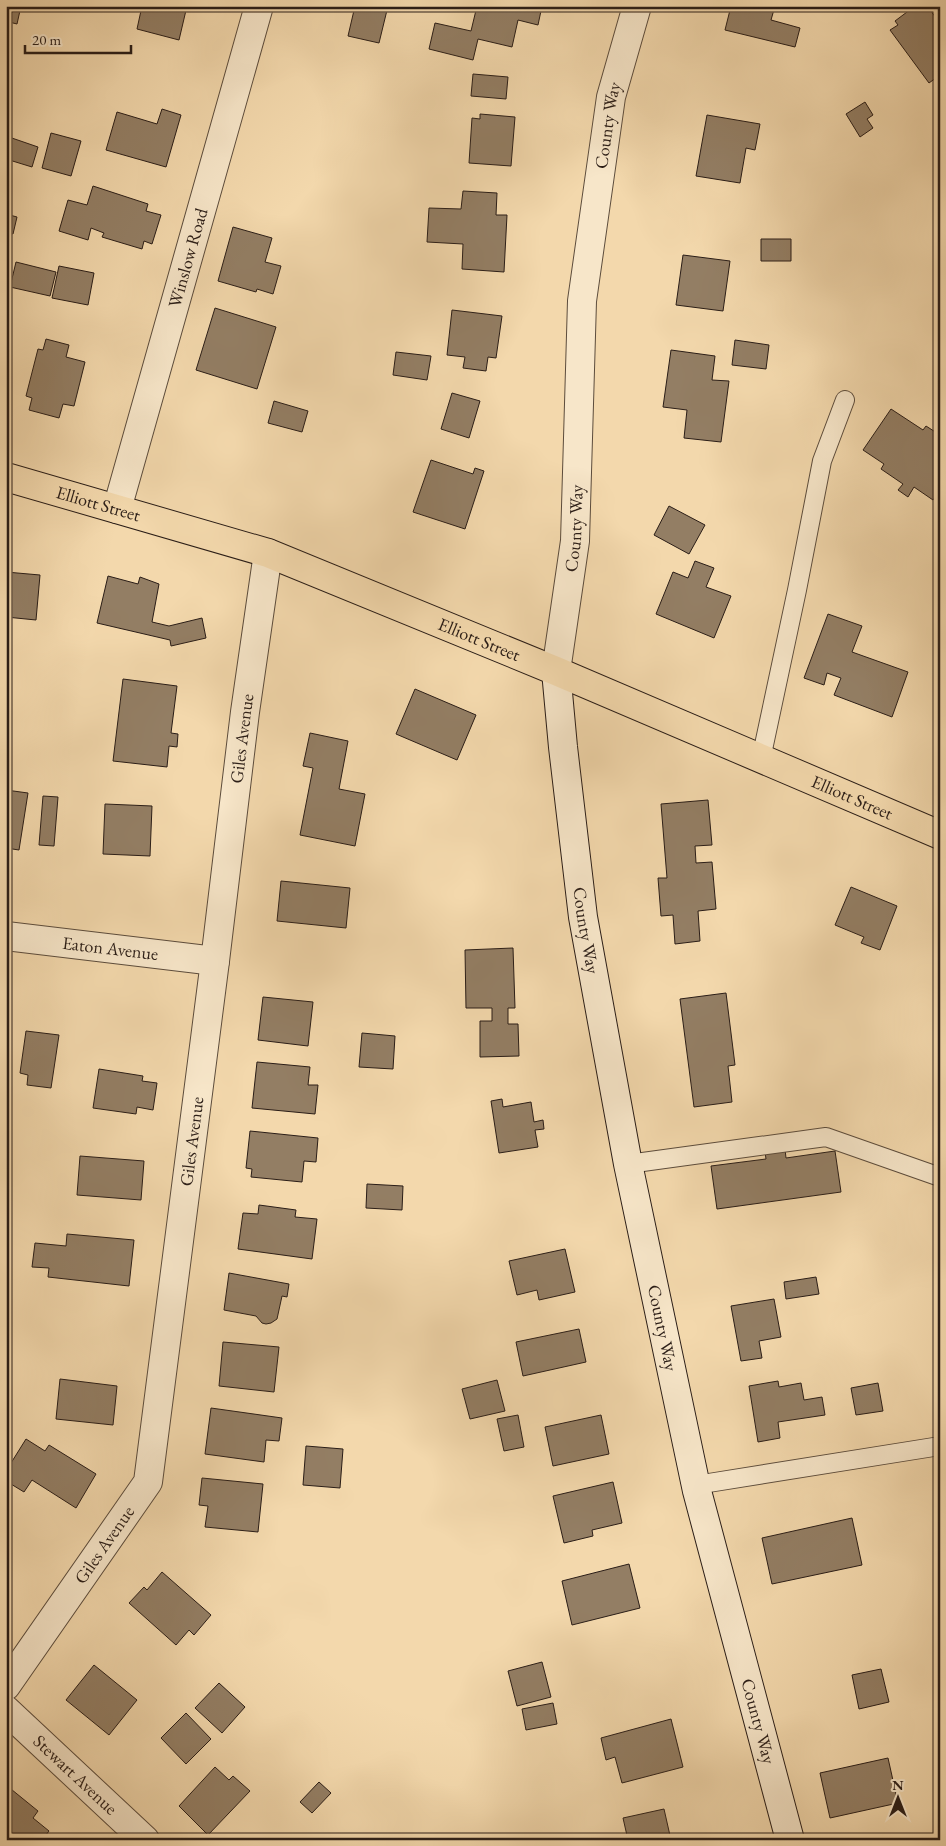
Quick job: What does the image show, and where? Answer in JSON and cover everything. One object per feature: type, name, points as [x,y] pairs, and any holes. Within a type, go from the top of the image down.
[{"type":"main road","name":"Elliott Street","points":[[6,477],[268,553],[360,589],[556,671],[940,835]]},
{"type":"street","name":"Winslow Road","points":[[117,509],[259,6]]},
{"type":"street","name":"County Way","points":[[637,6],[611,98],[582,301],[575,541],[556,671],[583,917],[628,1164],[696,1485],[790,1840]]},
{"type":"street","name":"Giles Avenue","points":[[6,1686],[148,1482],[216,961],[245,712],[268,553]]},
{"type":"street","name":"Eaton Avenue","points":[[6,936],[216,961]]},
{"type":"street","name":"Stewart Avenue","points":[[6,1710],[145,1840]]},
{"type":"lane","points":[[761,759],[822,461],[844,400]]},
{"type":"lane","points":[[628,1164],[826,1137],[940,1177]]},
{"type":"lane","points":[[696,1485],[940,1446]]},
{"type":"building","points":[[6,6],[21,6],[17,24],[9,22],[6,33]]},
{"type":"building","points":[[142,6],[187,6],[179,40],[137,29]]},
{"type":"building","points":[[355,6],[388,6],[379,43],[348,36]]},
{"type":"building","points":[[477,6],[499,10],[500,6],[542,6],[538,25],[518,20],[512,47],[478,39],[473,60],[429,49],[435,23],[471,31]]},
{"type":"building","points":[[731,6],[775,6],[771,20],[800,28],[795,47],[725,30]]},
{"type":"building","points":[[915,6],[927,6],[940,23],[940,49],[935,52],[940,59],[940,75],[929,83],[890,30],[898,25],[895,21]]},
{"type":"building","points":[[473,74],[508,77],[506,99],[471,96]]},
{"type":"building","points":[[865,102],[873,115],[867,119],[873,128],[860,137],[846,114]]},
{"type":"building","points":[[162,109],[181,115],[166,167],[106,150],[117,112],[157,124]]},
{"type":"building","points":[[480,114],[515,117],[511,166],[469,163],[472,118],[480,119]]},
{"type":"building","points":[[707,115],[760,124],[755,150],[746,148],[740,183],[696,176]]},
{"type":"building","points":[[51,133],[81,141],[71,176],[42,168]]},
{"type":"building","points":[[6,136],[38,147],[32,167],[6,159]]},
{"type":"building","points":[[93,186],[148,204],[146,211],[161,215],[152,244],[144,241],[142,249],[102,237],[104,233],[91,228],[88,240],[59,231],[68,200],[87,205]]},
{"type":"building","points":[[463,191],[497,193],[496,215],[507,215],[504,272],[462,269],[463,244],[427,242],[429,208],[461,209]]},
{"type":"building","points":[[6,214],[17,217],[13,234],[6,232]]},
{"type":"building","points":[[233,227],[272,238],[265,262],[281,266],[273,294],[257,289],[256,292],[218,281]]},
{"type":"building","points":[[761,239],[791,239],[791,261],[761,261]]},
{"type":"building","points":[[683,255],[730,261],[723,311],[676,305]]},
{"type":"building","points":[[16,262],[56,272],[50,296],[10,287]]},
{"type":"building","points":[[59,266],[94,273],[88,305],[52,298]]},
{"type":"building","points":[[215,308],[276,327],[257,389],[196,370]]},
{"type":"building","points":[[452,310],[502,316],[496,358],[488,357],[486,371],[463,368],[465,357],[447,355]]},
{"type":"building","points":[[46,339],[69,345],[66,357],[85,362],[74,406],[63,404],[59,418],[29,410],[32,398],[26,396],[38,349],[43,350]]},
{"type":"building","points":[[735,340],[769,345],[766,369],[732,365]]},
{"type":"building","points":[[671,350],[715,356],[712,380],[729,381],[721,442],[684,438],[687,410],[663,407]]},
{"type":"building","points":[[396,352],[431,356],[427,380],[393,375]]},
{"type":"building","points":[[452,393],[480,401],[469,438],[441,429]]},
{"type":"building","points":[[274,401],[308,411],[302,432],[268,423]]},
{"type":"building","points":[[891,409],[923,430],[926,426],[940,435],[940,491],[933,500],[914,487],[908,497],[898,490],[903,484],[881,469],[884,464],[863,450]]},
{"type":"building","points":[[431,460],[473,474],[475,468],[484,471],[465,529],[413,512]]},
{"type":"building","points":[[669,506],[705,525],[689,554],[654,535]]},
{"type":"building","points":[[695,561],[714,568],[706,587],[731,596],[714,638],[656,614],[673,572],[688,578]]},
{"type":"building","points":[[6,572],[40,575],[36,620],[6,617]]},
{"type":"building","points":[[108,576],[138,584],[140,577],[159,584],[152,622],[169,626],[202,618],[206,638],[171,646],[170,640],[97,623]]},
{"type":"building","points":[[828,614],[862,626],[852,652],[908,672],[892,717],[834,695],[841,678],[827,673],[824,685],[804,678]]},
{"type":"building","points":[[123,679],[177,686],[171,733],[178,734],[177,747],[169,746],[167,767],[113,761]]},
{"type":"building","points":[[415,689],[476,715],[457,760],[396,734]]},
{"type":"building","points":[[310,733],[348,741],[339,789],[365,794],[355,846],[300,835],[313,768],[303,766]]},
{"type":"building","points":[[6,790],[28,793],[19,850],[6,848]]},
{"type":"building","points":[[43,796],[58,797],[54,846],[39,845]]},
{"type":"building","points":[[708,800],[712,845],[695,846],[696,863],[712,862],[716,909],[698,911],[700,941],[675,944],[673,915],[661,916],[658,878],[667,878],[661,804]]},
{"type":"building","points":[[105,804],[152,806],[150,856],[103,854]]},
{"type":"building","points":[[281,881],[350,888],[346,928],[277,921]]},
{"type":"building","points":[[851,887],[897,906],[880,950],[861,943],[864,937],[835,925]]},
{"type":"building","points":[[513,948],[515,1008],[508,1008],[508,1024],[518,1024],[519,1056],[480,1057],[480,1021],[492,1021],[492,1008],[466,1008],[465,950]]},
{"type":"building","points":[[726,993],[735,1065],[728,1066],[732,1102],[694,1107],[680,999]]},
{"type":"building","points":[[263,997],[313,1002],[308,1046],[258,1040]]},
{"type":"building","points":[[26,1031],[59,1035],[51,1088],[27,1085],[28,1075],[20,1073]]},
{"type":"building","points":[[362,1033],[395,1036],[393,1069],[359,1067]]},
{"type":"building","points":[[257,1062],[310,1067],[308,1085],[318,1085],[315,1114],[252,1108]]},
{"type":"building","points":[[99,1069],[143,1076],[142,1081],[157,1083],[153,1110],[137,1107],[136,1114],[93,1108]]},
{"type":"building","points":[[502,1099],[503,1107],[531,1102],[534,1122],[543,1120],[544,1129],[535,1130],[538,1147],[499,1153],[491,1101]]},
{"type":"building","points":[[250,1131],[318,1138],[316,1162],[304,1161],[302,1182],[251,1177],[252,1169],[246,1168]]},
{"type":"building","points":[[785,1149],[786,1158],[835,1151],[841,1192],[717,1209],[711,1166],[766,1159],[765,1152]]},
{"type":"building","points":[[80,1156],[144,1161],[141,1200],[77,1195]]},
{"type":"building","points":[[367,1184],[403,1186],[402,1210],[366,1208]]},
{"type":"building","points":[[259,1205],[296,1210],[295,1217],[317,1219],[312,1259],[238,1249],[243,1213],[258,1214]]},
{"type":"building","points":[[67,1234],[134,1240],[129,1286],[48,1277],[49,1268],[32,1267],[35,1243],[66,1246]]},
{"type":"building","points":[[565,1249],[575,1292],[539,1300],[537,1290],[517,1295],[509,1261]]},
{"type":"building","points":[[229,1273],[289,1284],[287,1297],[282,1296],[277,1319],[266,1324],[262,1323],[256,1316],[224,1310]]},
{"type":"building","points":[[816,1277],[819,1294],[786,1299],[784,1282]]},
{"type":"building","points":[[774,1299],[781,1337],[759,1341],[762,1358],[741,1361],[731,1306]]},
{"type":"building","points":[[579,1329],[586,1362],[523,1376],[516,1342]]},
{"type":"building","points":[[223,1342],[279,1347],[274,1392],[219,1386]]},
{"type":"building","points":[[60,1379],[117,1386],[113,1425],[56,1419]]},
{"type":"building","points":[[497,1380],[505,1411],[470,1419],[462,1389]]},
{"type":"building","points":[[778,1381],[779,1387],[801,1383],[804,1400],[822,1397],[825,1415],[778,1422],[780,1438],[758,1442],[749,1386]]},
{"type":"building","points":[[878,1383],[883,1411],[856,1415],[851,1388]]},
{"type":"building","points":[[211,1408],[282,1418],[279,1441],[266,1440],[264,1462],[205,1454]]},
{"type":"building","points":[[518,1415],[524,1447],[504,1451],[497,1419]]},
{"type":"building","points":[[601,1415],[609,1454],[553,1466],[545,1427]]},
{"type":"building","points":[[26,1439],[45,1451],[49,1445],[96,1474],[76,1508],[32,1480],[24,1492],[6,1481],[6,1471]]},
{"type":"building","points":[[306,1446],[343,1449],[340,1488],[303,1485]]},
{"type":"building","points":[[202,1478],[263,1484],[258,1532],[205,1527],[208,1506],[199,1505]]},
{"type":"building","points":[[613,1482],[622,1523],[592,1530],[593,1536],[564,1543],[553,1496]]},
{"type":"building","points":[[852,1518],[862,1565],[772,1584],[762,1538]]},
{"type":"building","points":[[629,1564],[640,1608],[572,1625],[562,1581]]},
{"type":"building","points":[[162,1572],[211,1615],[194,1635],[189,1630],[176,1645],[129,1603],[144,1587],[147,1590]]},
{"type":"building","points":[[542,1662],[551,1697],[517,1706],[508,1671]]},
{"type":"building","points":[[94,1665],[137,1700],[109,1735],[66,1700]]},
{"type":"building","points":[[881,1669],[889,1702],[859,1709],[852,1675]]},
{"type":"building","points":[[219,1683],[245,1707],[222,1733],[195,1708]]},
{"type":"building","points":[[553,1703],[557,1724],[526,1730],[522,1709]]},
{"type":"building","points":[[186,1713],[211,1739],[186,1764],[161,1738]]},
{"type":"building","points":[[671,1719],[683,1767],[622,1783],[615,1757],[606,1760],[601,1738]]},
{"type":"building","points":[[888,1758],[898,1803],[830,1818],[820,1773]]},
{"type":"building","points":[[215,1767],[229,1780],[233,1776],[250,1791],[208,1835],[179,1806]]},
{"type":"building","points":[[319,1782],[331,1793],[312,1813],[300,1802]]},
{"type":"building","points":[[6,1785],[38,1811],[33,1818],[49,1831],[42,1840],[6,1840]]},
{"type":"building","points":[[664,1809],[671,1840],[628,1840],[623,1818]]}]
